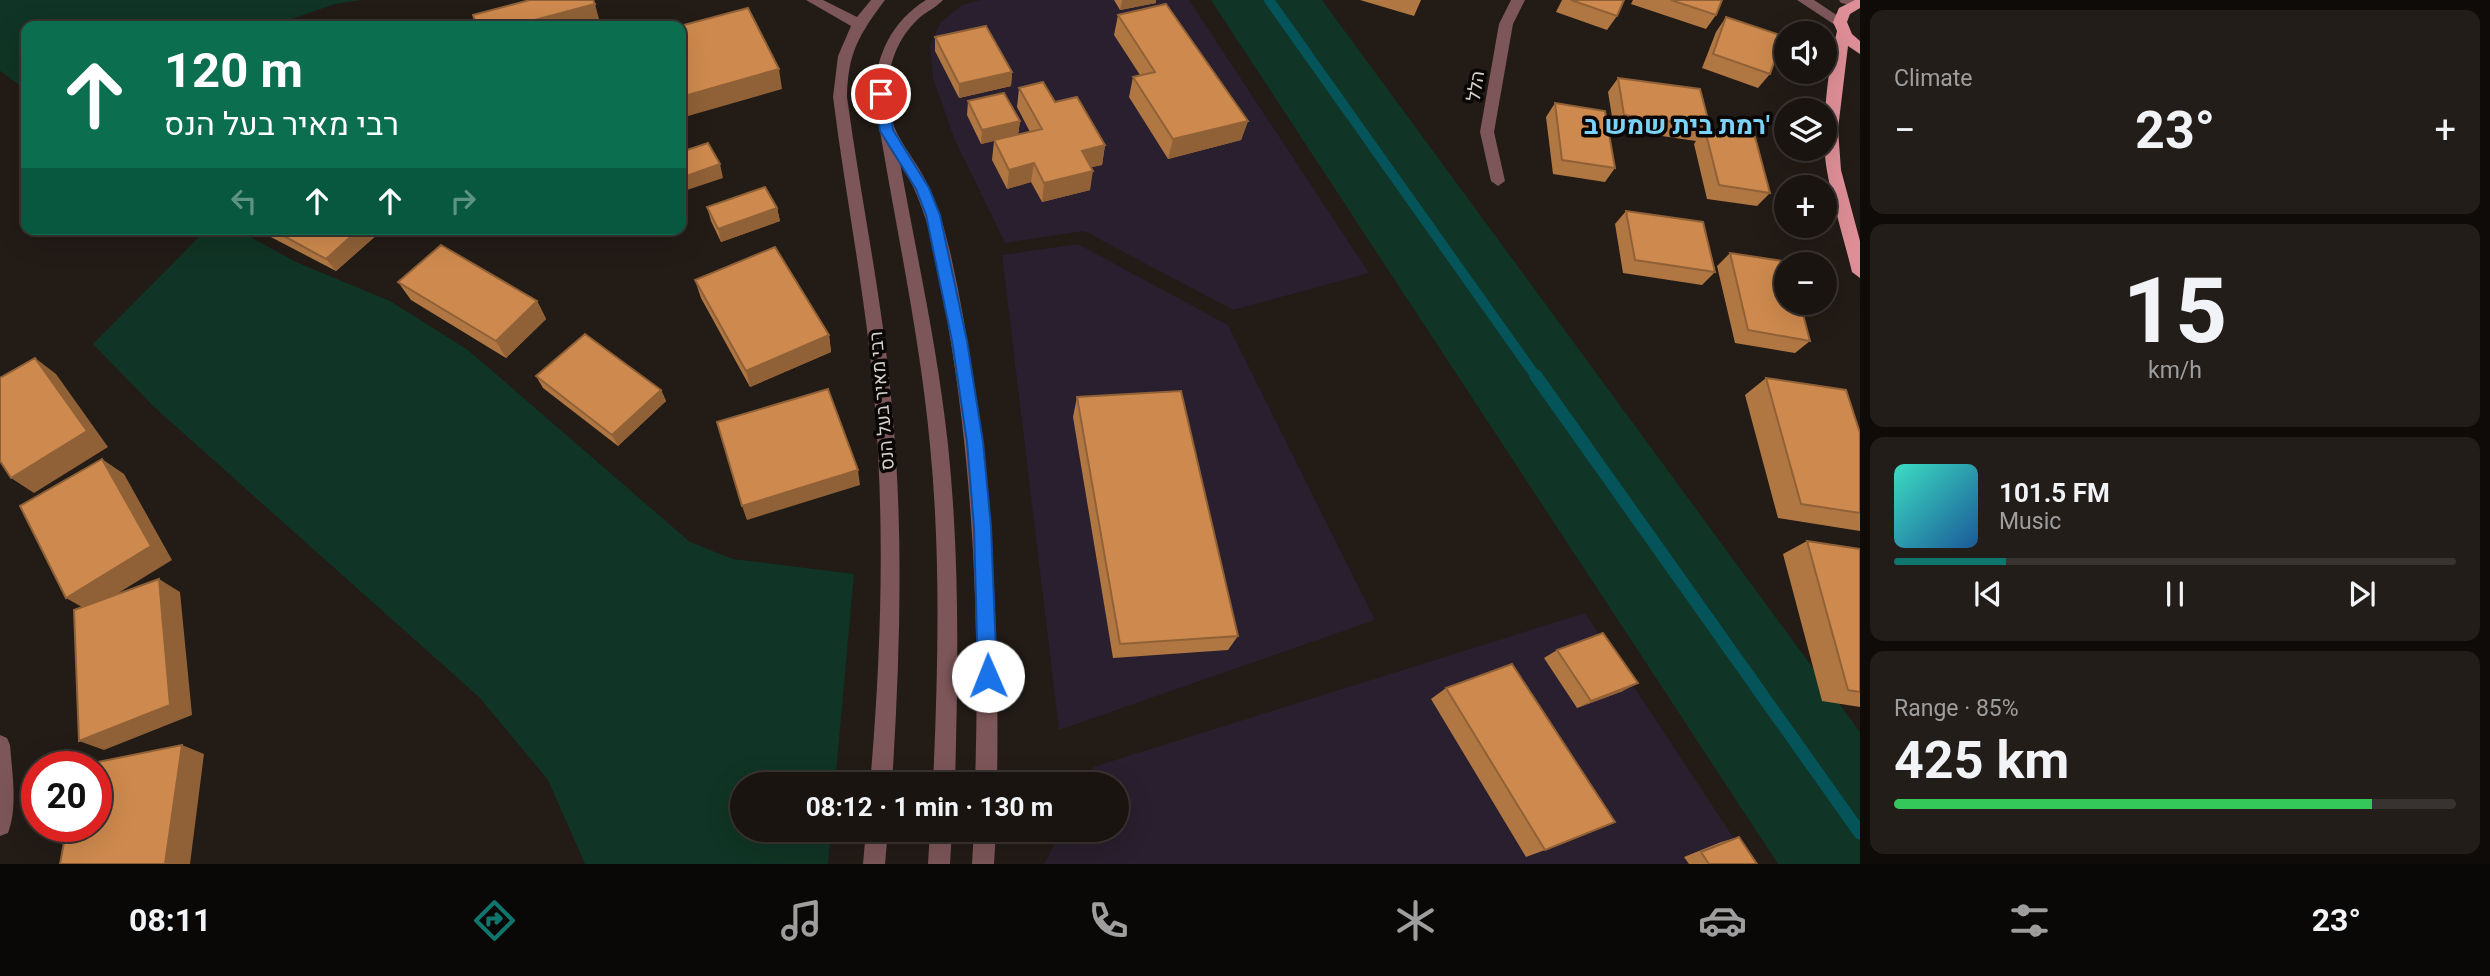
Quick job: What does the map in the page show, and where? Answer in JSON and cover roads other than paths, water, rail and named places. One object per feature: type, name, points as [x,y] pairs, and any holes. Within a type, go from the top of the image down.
[{"type":"main road","points":[[1860,3],[1844,11],[1831,129],[1834,170],[1860,272]]},
{"type":"main road","points":[[1841,27],[1860,49]]},
{"type":"street","points":[[813,0],[857,23],[878,0]]},
{"type":"street","points":[[936,0],[899,30],[886,52],[881,71],[887,131],[926,345],[939,444],[948,626],[944,772]]},
{"type":"street","name":"הלל","points":[[1499,181],[1487,132],[1506,24],[1518,0]]},
{"type":"street","points":[[1804,0],[1841,27]]},
{"type":"street","points":[[1846,0],[1860,3]]},
{"type":"street","name":"רבי מאיר בעל הנס","points":[[857,23],[840,69],[839,97],[877,350],[887,448],[890,625],[882,772]]},
{"type":"street","points":[[887,131],[922,188],[933,215],[965,379],[982,527],[987,626],[986,772]]},
{"type":"street","points":[[0,745],[0,825]]},
{"type":"street","points":[[874,864],[876,842]]},
{"type":"street","points":[[939,864],[940,842]]},
{"type":"street","points":[[983,864],[984,842]]},
{"type":"waterway","points":[[1269,0],[1537,378]]},
{"type":"waterway","points":[[1536,376],[1860,833]]},
{"type":"district","name":"רמת בית שמש ב'","points":[[1677,125]]}]
